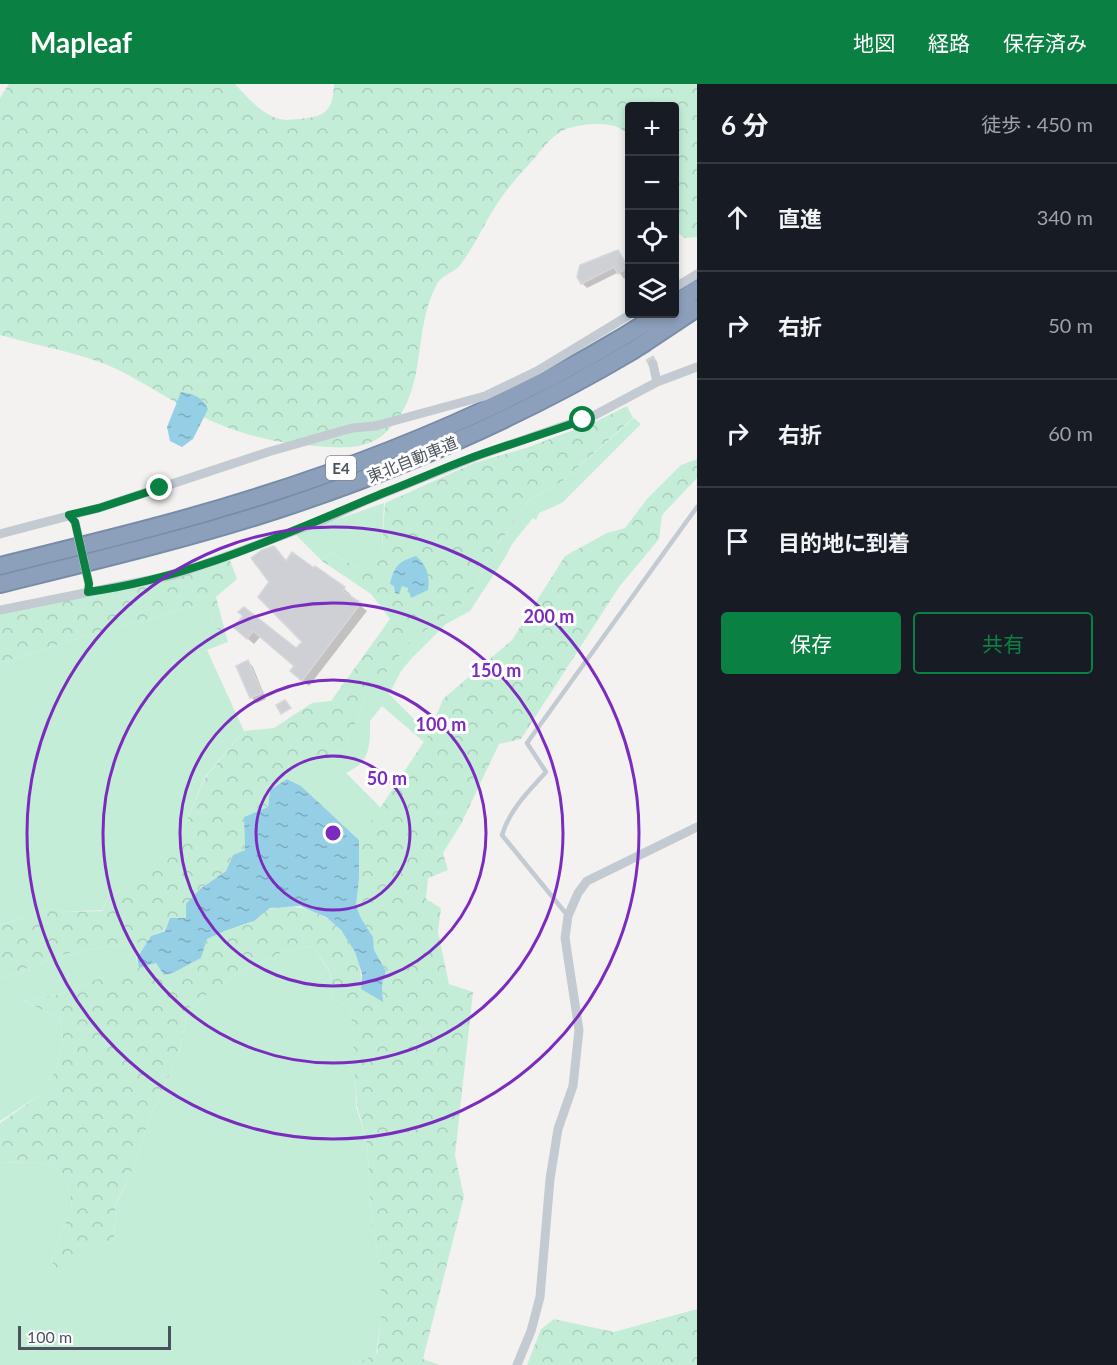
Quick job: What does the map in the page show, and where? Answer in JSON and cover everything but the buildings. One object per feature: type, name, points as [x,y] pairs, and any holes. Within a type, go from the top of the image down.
[{"type":"highway","points":[[679,301],[697,289]]},
{"type":"highway","name":"東北自動車道","points":[[0,584],[161,544],[276,510],[384,471],[484,429],[564,389],[633,350],[697,308]]},
{"type":"highway","name":"東北自動車道","points":[[0,566],[156,527],[272,492],[378,455],[559,375],[653,318]]},
{"type":"street","points":[[679,285],[697,274]]},
{"type":"street","points":[[0,534],[72,518],[268,452],[352,428],[375,426],[485,396],[537,371],[627,318]]},
{"type":"street","points":[[653,364],[657,382]]},
{"type":"street","points":[[0,610],[89,588],[174,575],[324,520],[367,500],[477,456],[595,415],[657,382],[697,367]]},
{"type":"street","points":[[72,518],[89,588]]},
{"type":"street","points":[[518,1365],[531,1331],[540,1297],[550,1179],[558,1129],[573,1086],[579,1030],[565,938],[568,916],[578,893],[587,881],[697,826]]},
{"type":"lane","points":[[568,916],[502,835],[507,820],[517,804],[546,772],[526,743],[697,507]]},
{"type":"green space","points":[[9,84],[235,84],[261,110],[273,117],[287,120],[308,118],[326,111],[332,101],[334,84],[697,84],[697,237],[685,238],[679,234],[679,102],[625,102],[625,132],[606,124],[566,129],[548,143],[512,183],[461,264],[437,284],[424,323],[414,382],[408,401],[398,419],[383,435],[364,445],[342,447],[311,446],[262,438],[231,429],[201,416],[105,364],[0,335],[0,98]]},
{"type":"green space","points":[[627,406],[633,418],[561,482],[529,500],[489,558],[470,597],[411,641],[365,699],[345,749],[286,770],[287,779],[270,790],[268,807],[244,817],[245,850],[233,855],[226,871],[200,889],[187,904],[186,918],[170,918],[165,930],[151,936],[144,947],[137,942],[65,954],[0,979],[0,925],[52,908],[65,912],[102,911],[108,898],[147,874],[179,838],[205,778],[244,731],[274,728],[312,703],[331,701],[390,619],[371,594],[322,561],[331,553],[359,568],[371,570],[382,550],[385,503],[474,463],[526,448],[597,421]]},
{"type":"green space","points":[[634,418],[641,424],[562,503],[539,513],[536,520],[533,518],[512,544],[470,611],[446,624],[401,671],[389,694],[429,734],[424,742],[382,706],[370,721],[370,738],[365,758],[346,773],[381,808],[359,840],[301,786],[287,779],[286,770],[345,749],[365,699],[411,641],[470,597],[489,558],[529,500],[561,482]]},
{"type":"green space","points":[[697,459],[697,478],[662,515],[659,539],[619,587],[521,739],[499,744],[461,824],[443,853],[448,870],[428,878],[426,899],[441,908],[438,932],[449,984],[473,992],[455,1155],[464,1197],[423,1359],[440,1365],[355,1365],[377,1353],[381,1319],[381,1267],[372,1226],[367,1142],[357,1106],[351,1010],[333,998],[330,972],[313,946],[283,952],[230,978],[188,1009],[180,1051],[150,1117],[131,1173],[116,1203],[114,1240],[96,1247],[64,1277],[51,1261],[72,1206],[68,1184],[54,1165],[28,1162],[0,1163],[0,1123],[40,1095],[56,1070],[63,1038],[60,1019],[24,1001],[61,994],[95,980],[156,963],[164,975],[173,973],[201,958],[207,939],[228,929],[248,924],[270,909],[291,907],[323,916],[337,926],[348,939],[356,954],[361,989],[383,1001],[382,985],[386,971],[374,950],[373,937],[356,906],[359,840],[429,734],[443,699],[512,640],[565,556],[607,533],[625,528],[647,499],[681,465]]},
{"type":"green space","points":[[384,503],[382,550],[371,571],[359,568],[331,553],[322,561],[295,534]]},
{"type":"green space","points":[[230,560],[237,579],[216,597],[228,642],[225,643],[203,604],[93,634],[0,663],[0,613]]},
{"type":"green space","points":[[203,604],[225,643],[207,650],[244,731],[205,777],[179,838],[147,874],[108,898],[102,910],[65,912],[52,908],[0,925],[0,663],[93,634]]},
{"type":"green space","points":[[137,942],[144,947],[136,958],[139,968],[95,980],[61,994],[24,1001],[60,1019],[63,1038],[56,1070],[40,1095],[0,1121],[0,979],[65,954]]},
{"type":"green space","points":[[313,946],[330,973],[333,998],[351,1010],[356,1106],[367,1142],[372,1226],[381,1267],[381,1320],[376,1354],[355,1365],[0,1365],[0,1163],[28,1162],[54,1165],[68,1184],[72,1206],[51,1261],[64,1277],[96,1247],[114,1240],[116,1204],[131,1173],[150,1117],[180,1051],[188,1009],[230,978],[283,952]]},
{"type":"green space","points":[[697,1309],[697,1365],[527,1365],[541,1329],[554,1319],[614,1332]]},
{"type":"water","points":[[181,392],[197,397],[208,409],[193,439],[182,447],[170,441],[167,427]]},
{"type":"water","points":[[416,556],[427,571],[428,590],[411,598],[408,588],[402,586],[399,594],[395,593],[394,586],[390,584],[396,568],[401,562]]},
{"type":"water","points":[[287,779],[301,786],[359,840],[356,906],[373,937],[374,950],[386,971],[382,985],[383,1002],[361,989],[362,974],[355,952],[341,930],[326,917],[300,906],[270,908],[254,921],[207,939],[201,958],[173,973],[164,975],[156,963],[139,968],[137,958],[151,936],[165,931],[170,918],[186,918],[186,904],[200,889],[226,871],[233,855],[245,850],[244,817],[268,807],[270,790]]},
{"type":"tunnel","points":[[630,322],[653,364]]},
{"type":"route","points":[[160,488],[99,508],[69,515],[75,522],[89,584],[88,592],[174,575],[212,562],[324,520],[367,500],[477,456],[583,420]]}]
